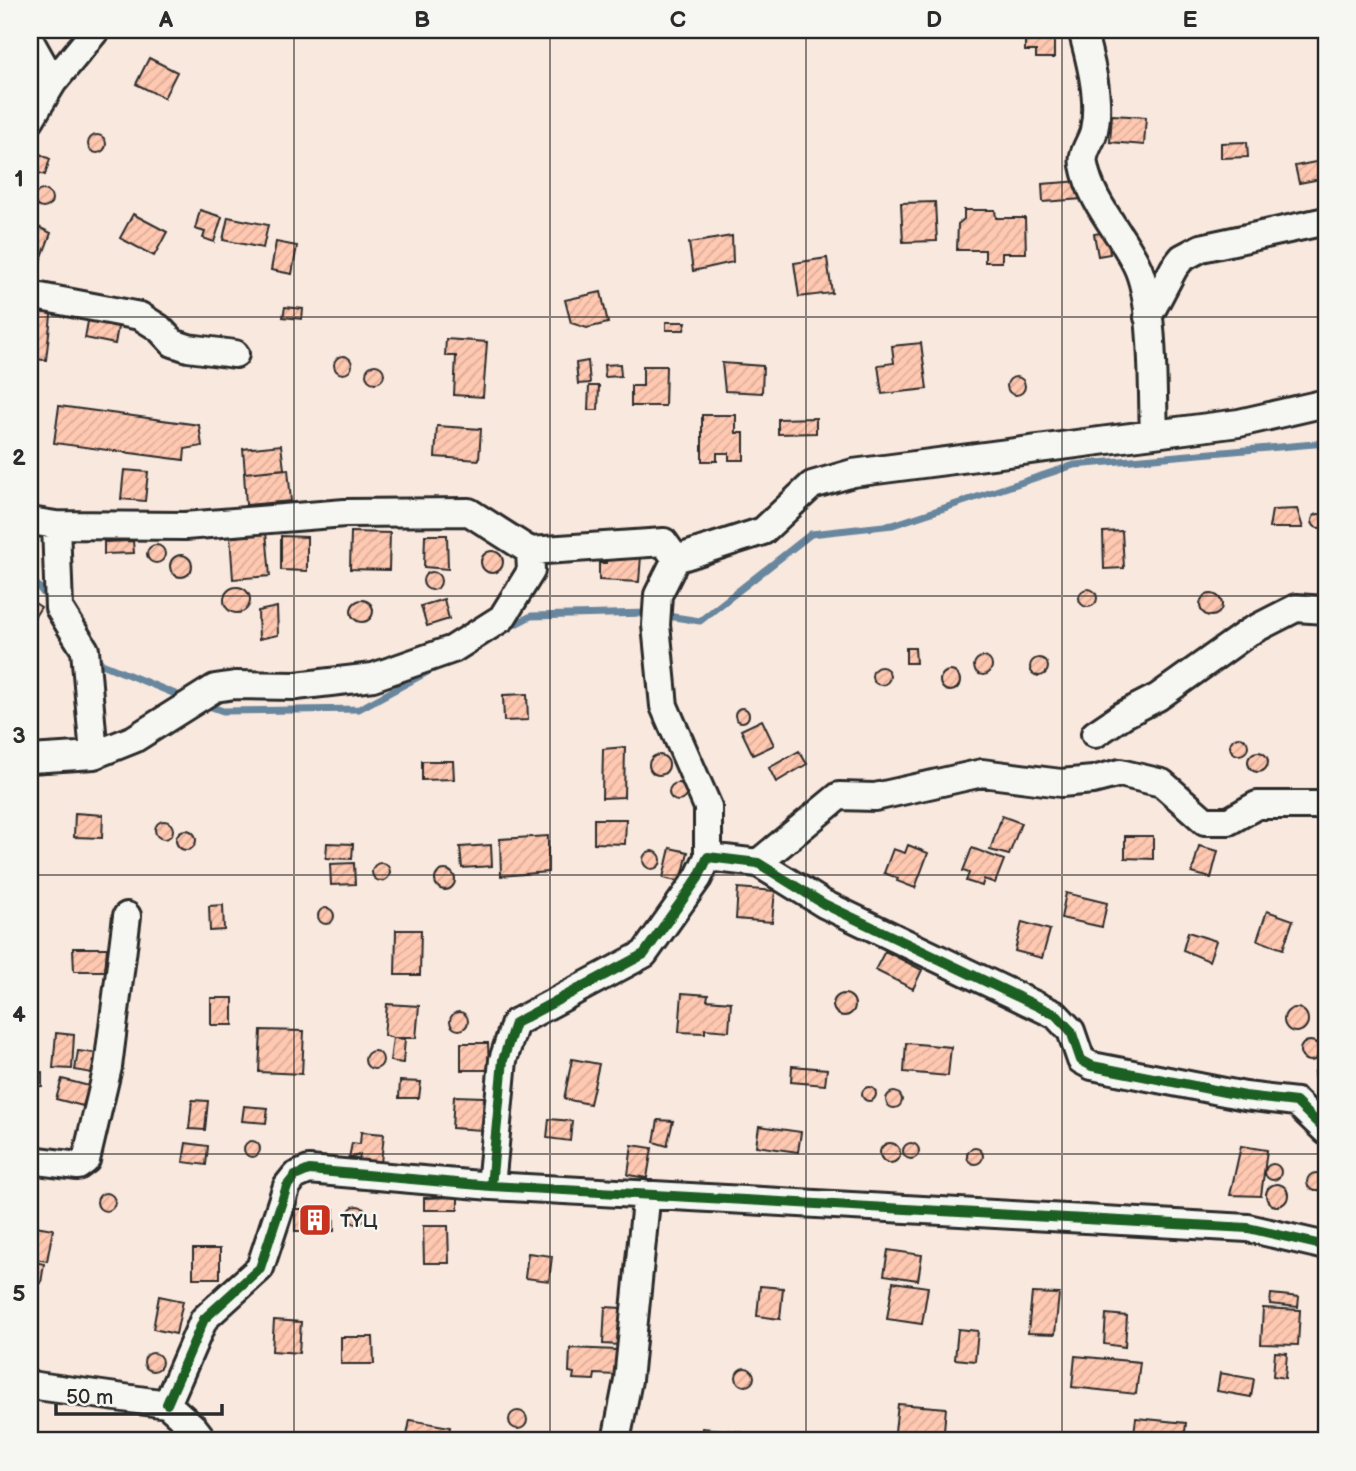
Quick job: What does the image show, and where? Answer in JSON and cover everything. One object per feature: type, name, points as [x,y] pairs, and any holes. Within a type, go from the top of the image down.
[{"type":"street","points":[[30,120],[53,82],[96,30]]},
{"type":"street","points":[[1082,30],[1092,66],[1095,107],[1094,131],[1086,147],[1083,162],[1089,183],[1136,264],[1142,280],[1148,317],[1154,434]]},
{"type":"street","points":[[30,41],[53,82]]},
{"type":"street","points":[[1148,317],[1182,258],[1201,248],[1326,221]]},
{"type":"street","points":[[30,295],[140,317],[159,328],[173,343],[188,348],[235,354]]},
{"type":"street","points":[[491,1186],[503,1060],[515,1023],[645,954],[698,878],[708,857],[708,807],[664,706],[656,625],[658,595],[676,559],[763,531],[812,485],[853,473],[1239,423],[1326,403]]},
{"type":"street","points":[[30,522],[56,525],[185,526],[345,513],[469,512],[530,551],[664,542],[676,559]]},
{"type":"street","points":[[56,525],[59,608],[85,650],[94,755]]},
{"type":"street","points":[[30,759],[94,755],[134,739],[215,688],[235,685],[296,686],[373,677],[453,649],[502,618],[531,571],[530,551]]},
{"type":"street","points":[[1095,734],[1123,715],[1158,697],[1248,632],[1296,608],[1326,610]]},
{"type":"street","points":[[758,863],[839,796],[875,797],[982,773],[1061,783],[1093,780],[1120,773],[1162,783],[1205,821],[1229,821],[1257,806],[1326,805]]},
{"type":"street","points":[[708,857],[758,863],[824,904],[1056,1015],[1071,1031],[1081,1060],[1092,1066],[1245,1096],[1296,1102],[1326,1131]]},
{"type":"street","points":[[30,1160],[78,1166],[86,1160],[108,1067],[127,916]]},
{"type":"street","points":[[167,1404],[204,1319],[260,1268],[287,1185],[295,1175],[309,1170],[491,1186],[1248,1228],[1326,1246]]},
{"type":"street","points":[[616,1441],[628,1380],[646,1201],[643,1194]]},
{"type":"street","points":[[30,1385],[167,1404],[194,1428],[204,1441]]},
{"type":"building","points":[[1025,30],[1054,30],[1054,58],[1036,58],[1036,51],[1025,51]]},
{"type":"building","points":[[149,58],[177,72],[164,98],[136,84]]},
{"type":"building","points":[[1112,115],[1146,117],[1144,145],[1110,142]]},
{"type":"building","points":[[93,135],[101,135],[106,144],[104,151],[93,153],[88,148],[88,140]]},
{"type":"building","points":[[1247,142],[1248,157],[1221,158],[1221,143]]},
{"type":"building","points":[[30,149],[50,159],[45,175],[30,170]]},
{"type":"building","points":[[1326,160],[1326,178],[1299,183],[1295,166]]},
{"type":"building","points":[[1081,181],[1082,199],[1043,202],[1042,184]]},
{"type":"building","points":[[39,190],[47,190],[52,199],[50,206],[39,208],[34,203],[34,195]]},
{"type":"building","points":[[935,202],[937,241],[903,242],[901,203]]},
{"type":"building","points":[[200,210],[222,217],[214,242],[203,238],[205,232],[195,229]]},
{"type":"building","points":[[964,210],[995,210],[996,218],[1025,218],[1026,253],[1002,253],[1002,262],[985,262],[985,250],[957,250],[958,224],[964,219]]},
{"type":"building","points":[[133,214],[167,232],[154,256],[120,238]]},
{"type":"building","points":[[228,217],[268,225],[263,248],[223,240]]},
{"type":"building","points":[[30,223],[51,233],[37,270],[30,267]]},
{"type":"building","points":[[1107,232],[1110,254],[1098,256],[1094,234]]},
{"type":"building","points":[[732,236],[733,262],[693,271],[689,243]]},
{"type":"building","points":[[276,242],[297,246],[292,274],[271,270]]},
{"type":"building","points":[[827,258],[832,293],[799,297],[794,263]]},
{"type":"building","points":[[601,292],[608,323],[587,328],[571,323],[565,300]]},
{"type":"building","points":[[30,304],[52,307],[46,360],[30,359]]},
{"type":"building","points":[[285,307],[303,309],[302,319],[283,317]]},
{"type":"building","points":[[89,316],[119,321],[115,344],[85,338]]},
{"type":"building","points":[[666,322],[686,322],[684,330],[666,330]]},
{"type":"building","points":[[446,339],[487,342],[483,397],[454,395],[456,356],[445,356]]},
{"type":"building","points":[[921,343],[927,389],[882,394],[878,365],[894,363],[892,346]]},
{"type":"building","points":[[339,356],[347,356],[352,365],[350,372],[339,374],[334,369],[334,361]]},
{"type":"building","points":[[588,361],[590,383],[578,384],[576,363]]},
{"type":"building","points":[[722,363],[763,366],[762,393],[725,391]]},
{"type":"building","points":[[620,364],[621,376],[605,377],[604,365]]},
{"type":"building","points":[[371,365],[379,365],[384,374],[382,381],[371,383],[366,378],[366,370]]},
{"type":"building","points":[[643,366],[666,366],[665,406],[631,406],[631,386],[643,386]]},
{"type":"building","points":[[1012,377],[1020,377],[1025,386],[1023,393],[1012,395],[1007,390],[1007,382]]},
{"type":"building","points":[[589,386],[599,386],[598,410],[588,410]]},
{"type":"building","points":[[30,402],[37,402],[36,422],[30,422]]},
{"type":"building","points":[[59,406],[199,425],[202,446],[185,449],[184,460],[54,443]]},
{"type":"building","points":[[702,415],[736,415],[736,433],[744,433],[744,460],[729,460],[729,453],[717,453],[717,461],[702,461]]},
{"type":"building","points":[[816,418],[816,433],[778,434],[778,419]]},
{"type":"building","points":[[437,426],[481,429],[479,460],[435,457]]},
{"type":"building","points":[[281,445],[284,469],[245,473],[243,449]]},
{"type":"building","points":[[288,469],[291,501],[246,505],[244,473]]},
{"type":"building","points":[[124,470],[148,472],[145,501],[121,499]]},
{"type":"building","points":[[1297,509],[1303,528],[1269,528],[1272,510]]},
{"type":"building","points":[[1319,514],[1324,516],[1324,526],[1319,528],[1314,526],[1312,521],[1314,516]]},
{"type":"building","points":[[1122,531],[1124,568],[1104,569],[1103,532]]},
{"type":"building","points":[[266,532],[270,576],[233,579],[230,535]]},
{"type":"building","points":[[351,532],[390,533],[389,570],[350,569]]},
{"type":"building","points":[[425,535],[447,535],[448,569],[424,567]]},
{"type":"building","points":[[281,536],[307,537],[307,571],[281,570]]},
{"type":"building","points":[[133,541],[134,553],[104,554],[104,542]]},
{"type":"building","points":[[152,545],[160,545],[165,554],[163,561],[152,563],[147,558],[147,550]]},
{"type":"building","points":[[492,551],[500,554],[503,562],[500,570],[492,573],[484,570],[481,562],[484,554]]},
{"type":"building","points":[[607,554],[641,556],[639,582],[599,580],[599,563],[606,563]]},
{"type":"building","points":[[181,555],[189,558],[192,566],[189,574],[181,577],[173,574],[170,566],[173,558]]},
{"type":"building","points":[[428,572],[436,572],[441,581],[439,588],[428,590],[423,585],[423,577]]},
{"type":"building","points":[[237,587],[246,591],[250,600],[246,609],[237,613],[228,609],[224,600],[228,591]]},
{"type":"building","points":[[1084,589],[1092,589],[1097,598],[1095,605],[1084,607],[1079,602],[1079,594]]},
{"type":"building","points":[[1211,594],[1219,597],[1222,605],[1219,613],[1211,616],[1203,613],[1200,605],[1203,597]]},
{"type":"building","points":[[444,599],[449,619],[427,626],[421,606]]},
{"type":"building","points":[[30,600],[41,607],[30,624]]},
{"type":"building","points":[[362,600],[370,603],[373,611],[370,619],[362,622],[354,619],[351,611],[354,603]]},
{"type":"building","points":[[277,607],[278,635],[259,639],[258,611]]},
{"type":"building","points":[[906,648],[915,648],[916,663],[906,663]]},
{"type":"building","points":[[979,657],[987,657],[992,666],[990,673],[979,675],[974,670],[974,662]]},
{"type":"building","points":[[1035,658],[1043,658],[1048,667],[1046,674],[1035,676],[1030,671],[1030,663]]},
{"type":"building","points":[[881,667],[887,670],[890,676],[887,682],[881,685],[875,682],[872,676],[875,670]]},
{"type":"building","points":[[950,671],[957,674],[960,681],[957,688],[950,691],[943,688],[940,681],[943,674]]},
{"type":"building","points":[[527,694],[528,720],[504,721],[503,695]]},
{"type":"building","points":[[739,708],[745,708],[749,715],[745,722],[739,722],[735,718],[735,712]]},
{"type":"building","points":[[762,720],[774,745],[753,755],[741,730]]},
{"type":"building","points":[[1239,737],[1245,740],[1248,746],[1245,752],[1239,755],[1233,752],[1230,746],[1233,740]]},
{"type":"building","points":[[625,747],[624,797],[602,798],[603,749]]},
{"type":"building","points":[[799,751],[807,764],[776,782],[769,768]]},
{"type":"building","points":[[1258,752],[1265,755],[1268,762],[1265,769],[1258,772],[1251,769],[1248,762],[1251,755]]},
{"type":"building","points":[[659,755],[666,758],[669,765],[666,772],[659,775],[652,772],[649,765],[652,758]]},
{"type":"building","points":[[422,761],[453,761],[454,779],[422,780]]},
{"type":"building","points":[[678,783],[684,786],[687,792],[684,798],[678,801],[672,798],[669,792],[672,786]]},
{"type":"building","points":[[75,813],[103,815],[102,838],[74,837]]},
{"type":"building","points":[[1002,816],[1021,823],[1009,855],[990,850]]},
{"type":"building","points":[[594,819],[626,819],[625,844],[594,843]]},
{"type":"building","points":[[160,821],[168,821],[173,830],[171,837],[160,839],[155,834],[155,826]]},
{"type":"building","points":[[186,830],[193,833],[196,840],[193,847],[186,850],[179,847],[176,840],[179,833]]},
{"type":"building","points":[[548,836],[548,872],[501,876],[500,839]]},
{"type":"building","points":[[1125,836],[1153,836],[1153,859],[1125,858]]},
{"type":"building","points":[[327,843],[353,844],[352,859],[326,858]]},
{"type":"building","points":[[491,845],[492,866],[462,868],[460,847]]},
{"type":"building","points":[[908,845],[928,853],[915,888],[884,873],[893,849],[905,853]]},
{"type":"building","points":[[1199,846],[1218,851],[1211,878],[1192,873]]},
{"type":"building","points":[[670,848],[688,852],[681,882],[663,878]]},
{"type":"building","points":[[972,848],[1004,860],[995,883],[984,879],[982,886],[966,881],[969,873],[963,871]]},
{"type":"building","points":[[652,851],[658,854],[661,860],[658,866],[652,869],[646,866],[643,860],[646,854]]},
{"type":"building","points":[[354,863],[355,884],[331,885],[330,864]]},
{"type":"building","points":[[381,863],[387,866],[390,872],[387,878],[381,881],[375,878],[372,872],[375,866]]},
{"type":"building","points":[[445,870],[452,873],[455,880],[452,887],[445,890],[438,887],[435,880],[438,873]]},
{"type":"building","points":[[738,888],[775,891],[772,922],[736,919]]},
{"type":"building","points":[[1066,893],[1107,903],[1102,927],[1061,918]]},
{"type":"building","points":[[223,905],[224,930],[210,931],[209,906]]},
{"type":"building","points":[[326,908],[332,910],[332,922],[326,924],[320,922],[318,916],[320,910]]},
{"type":"building","points":[[1267,911],[1293,920],[1283,949],[1257,940]]},
{"type":"building","points":[[1022,922],[1050,930],[1042,958],[1015,951]]},
{"type":"building","points":[[396,930],[421,930],[420,975],[395,975]]},
{"type":"building","points":[[1188,932],[1216,941],[1209,961],[1183,950]]},
{"type":"building","points":[[73,948],[107,948],[105,971],[74,971]]},
{"type":"building","points":[[885,951],[922,970],[913,989],[875,970]]},
{"type":"building","points":[[682,993],[708,995],[707,1000],[731,1002],[729,1031],[705,1029],[705,1033],[679,1032]]},
{"type":"building","points":[[844,994],[852,997],[855,1005],[852,1013],[844,1016],[836,1013],[833,1005],[836,997]]},
{"type":"building","points":[[211,998],[233,998],[233,1025],[211,1025]]},
{"type":"building","points":[[387,1004],[419,1006],[416,1038],[393,1038],[384,1035]]},
{"type":"building","points":[[1296,1008],[1307,1015],[1308,1020],[1301,1031],[1296,1032],[1285,1025],[1284,1020],[1291,1009]]},
{"type":"building","points":[[459,1012],[465,1015],[468,1021],[465,1027],[459,1030],[453,1027],[450,1021],[453,1015]]},
{"type":"building","points":[[261,1030],[304,1031],[302,1074],[259,1072]]},
{"type":"building","points":[[56,1033],[74,1035],[72,1069],[53,1068]]},
{"type":"building","points":[[393,1038],[405,1039],[403,1063],[390,1061]]},
{"type":"building","points":[[1310,1041],[1317,1044],[1320,1051],[1317,1058],[1310,1061],[1303,1058],[1300,1051],[1303,1044]]},
{"type":"building","points":[[461,1043],[488,1043],[489,1070],[461,1070]]},
{"type":"building","points":[[906,1043],[951,1047],[948,1076],[904,1072]]},
{"type":"building","points":[[78,1051],[95,1053],[92,1073],[75,1070]]},
{"type":"building","points":[[374,1051],[380,1054],[383,1060],[380,1066],[374,1069],[368,1066],[365,1060],[368,1054]]},
{"type":"building","points":[[572,1059],[599,1064],[590,1104],[564,1099]]},
{"type":"building","points":[[792,1066],[827,1069],[825,1085],[791,1082]]},
{"type":"building","points":[[1321,1068],[1326,1070],[1326,1080],[1321,1082],[1316,1080],[1314,1075],[1316,1070]]},
{"type":"building","points":[[42,1072],[42,1086],[30,1087],[30,1073]]},
{"type":"building","points":[[62,1079],[89,1086],[83,1106],[56,1099]]},
{"type":"building","points":[[400,1081],[421,1082],[419,1098],[399,1098]]},
{"type":"building","points":[[866,1087],[872,1087],[876,1094],[872,1101],[866,1101],[862,1097],[862,1091]]},
{"type":"building","points":[[894,1092],[900,1094],[900,1106],[894,1108],[888,1106],[886,1100],[888,1094]]},
{"type":"building","points":[[454,1096],[484,1097],[482,1130],[452,1128]]},
{"type":"building","points":[[192,1100],[208,1101],[205,1130],[189,1129]]},
{"type":"building","points":[[244,1106],[268,1108],[266,1123],[242,1121]]},
{"type":"building","points":[[549,1119],[572,1121],[570,1141],[547,1138]]},
{"type":"building","points":[[658,1120],[673,1121],[667,1146],[654,1142]]},
{"type":"building","points":[[759,1126],[801,1132],[798,1152],[756,1146]]},
{"type":"building","points":[[361,1132],[384,1134],[381,1163],[359,1161],[360,1155],[349,1158],[352,1143],[360,1144]]},
{"type":"building","points":[[252,1141],[258,1143],[258,1155],[252,1157],[246,1155],[244,1149],[246,1143]]},
{"type":"building","points":[[186,1143],[208,1146],[206,1165],[183,1162]]},
{"type":"building","points":[[890,1143],[897,1146],[900,1153],[897,1160],[890,1163],[883,1160],[880,1153],[883,1146]]},
{"type":"building","points":[[911,1143],[917,1145],[917,1157],[911,1159],[905,1157],[903,1151],[905,1145]]},
{"type":"building","points":[[632,1145],[652,1148],[647,1178],[628,1175]]},
{"type":"building","points":[[1241,1146],[1267,1150],[1261,1196],[1230,1195]]},
{"type":"building","points":[[975,1148],[983,1156],[975,1164],[967,1156]]},
{"type":"building","points":[[1273,1164],[1279,1166],[1279,1178],[1273,1180],[1267,1178],[1265,1172],[1267,1166]]},
{"type":"building","points":[[1316,1173],[1322,1176],[1325,1182],[1322,1188],[1316,1191],[1310,1188],[1307,1182],[1310,1176]]},
{"type":"building","points":[[1277,1184],[1285,1187],[1288,1195],[1285,1203],[1277,1206],[1269,1203],[1266,1195],[1269,1187]]},
{"type":"building","points":[[102,1193],[110,1193],[115,1202],[113,1209],[102,1211],[97,1206],[97,1198]]},
{"type":"building","points":[[458,1197],[458,1210],[424,1210],[424,1198]]},
{"type":"building","points":[[357,1206],[363,1209],[366,1215],[363,1221],[357,1224],[351,1221],[348,1215],[351,1209]]},
{"type":"building","name":"ТҮЦ","points":[[295,1209],[334,1209],[334,1231],[295,1231]]},
{"type":"building","points":[[30,1225],[53,1229],[47,1261],[30,1258]]},
{"type":"building","points":[[423,1226],[448,1226],[449,1263],[424,1263]]},
{"type":"building","points":[[193,1249],[220,1249],[220,1278],[193,1278]]},
{"type":"building","points":[[888,1250],[922,1255],[918,1280],[884,1275]]},
{"type":"building","points":[[528,1253],[552,1256],[549,1281],[525,1278]]},
{"type":"building","points":[[30,1261],[44,1264],[41,1283],[30,1281]]},
{"type":"building","points":[[893,1282],[928,1287],[922,1324],[887,1319]]},
{"type":"building","points":[[760,1286],[783,1288],[780,1319],[757,1316]]},
{"type":"building","points":[[1032,1293],[1059,1294],[1055,1334],[1028,1333]]},
{"type":"building","points":[[1271,1294],[1299,1297],[1298,1307],[1270,1304]]},
{"type":"building","points":[[159,1296],[183,1301],[176,1334],[153,1329]]},
{"type":"building","points":[[605,1307],[621,1308],[619,1345],[603,1344]]},
{"type":"building","points":[[1263,1308],[1300,1310],[1298,1345],[1261,1344]]},
{"type":"building","points":[[1106,1314],[1127,1316],[1125,1347],[1104,1344]]},
{"type":"building","points":[[274,1320],[301,1322],[299,1353],[272,1351]]},
{"type":"building","points":[[958,1329],[978,1331],[975,1361],[955,1359]]},
{"type":"building","points":[[341,1337],[373,1337],[374,1364],[341,1364]]},
{"type":"building","points":[[570,1348],[617,1350],[616,1375],[595,1374],[594,1380],[573,1379],[574,1373],[569,1372]]},
{"type":"building","points":[[1275,1352],[1287,1353],[1285,1378],[1273,1376]]},
{"type":"building","points":[[149,1353],[157,1353],[162,1362],[160,1369],[149,1371],[144,1366],[144,1358]]},
{"type":"building","points":[[1075,1356],[1140,1362],[1136,1394],[1072,1387]]},
{"type":"building","points":[[745,1368],[751,1371],[754,1377],[751,1383],[745,1386],[739,1383],[736,1377],[739,1371]]},
{"type":"building","points":[[1220,1373],[1254,1379],[1251,1397],[1217,1391]]},
{"type":"building","points":[[898,1404],[946,1408],[943,1441],[894,1441]]},
{"type":"building","points":[[514,1411],[522,1411],[527,1420],[525,1427],[514,1429],[509,1424],[509,1416]]},
{"type":"building","points":[[1136,1418],[1186,1423],[1184,1441],[1133,1441]]},
{"type":"building","points":[[410,1420],[450,1427],[448,1441],[406,1441]]},
{"type":"building","points":[[702,1428],[740,1432],[739,1441],[701,1441]]},
{"type":"waterway","points":[[504,630],[531,616],[648,613],[700,621],[811,534],[893,525],[1074,465],[1326,443]]},
{"type":"waterway","points":[[30,581],[37,585],[50,601]]},
{"type":"waterway","points":[[93,653],[102,664],[185,698]]},
{"type":"waterway","points":[[203,704],[223,711],[359,709],[435,668]]},
{"type":"cycle path","points":[[491,1186],[503,1060],[515,1023],[644,954],[698,878],[708,857],[758,863],[824,904],[1056,1015],[1071,1031],[1081,1060],[1092,1066],[1245,1096],[1296,1102],[1326,1131]]},
{"type":"cycle path","points":[[167,1404],[204,1319],[260,1268],[287,1186],[295,1176],[309,1170],[491,1186],[1248,1228],[1326,1246]]},
{"type":"place","name":"ТҮЦ","points":[[315,1220]]}]
